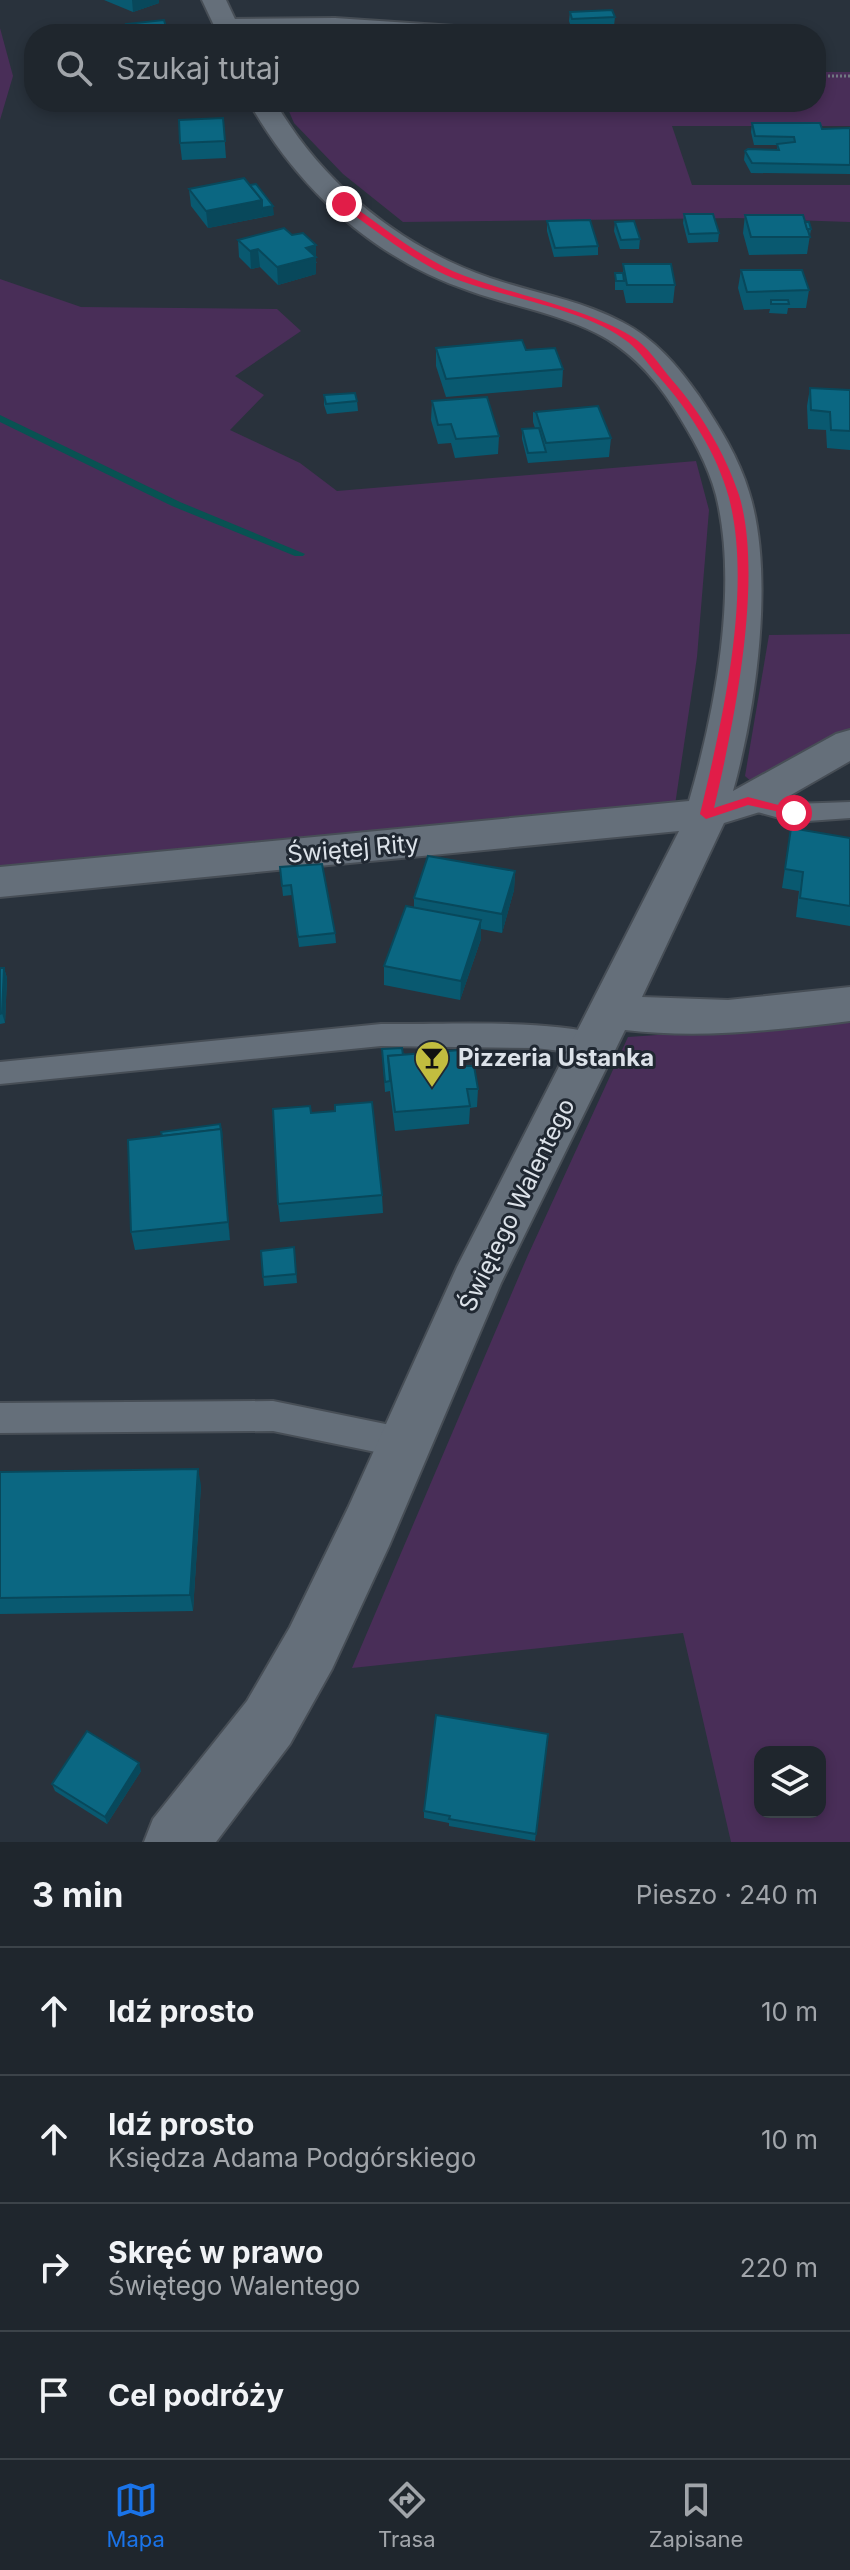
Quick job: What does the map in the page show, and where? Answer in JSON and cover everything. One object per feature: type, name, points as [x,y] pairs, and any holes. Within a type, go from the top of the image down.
[{"type":"street","points":[[214,0],[226,24]]},
{"type":"street","name":"Świętego Walentego","points":[[176,1842],[277,1710],[344,1579],[501,1229],[604,1028],[706,814],[725,736],[740,623],[739,519],[733,495],[715,450],[686,401],[632,340],[591,319],[460,278],[382,233],[344,204],[298,158],[267,112]]},
{"type":"street","name":"Świętej Rity","points":[[0,882],[706,814],[748,801],[850,743]]},
{"type":"street","points":[[604,1028],[662,1017],[728,1018],[850,1004]]},
{"type":"lane","points":[[304,24],[364,24]]},
{"type":"lane","points":[[748,801],[794,813],[850,810]]},
{"type":"lane","points":[[0,1073],[381,1035],[535,1037],[604,1028]]},
{"type":"lane","points":[[0,1418],[273,1416],[405,1443]]},
{"type":"path","points":[[826,76],[850,76]]},
{"type":"shaded area","points":[[250,18],[341,18],[441,24],[253,24]]},
{"type":"shaded area","points":[[0,28],[13,76],[0,120]]},
{"type":"shaded area","points":[[826,72],[850,72],[850,126],[672,126],[692,185],[850,185],[850,222],[737,218],[403,222],[343,174],[294,123],[289,112],[826,112]]},
{"type":"shaded area","points":[[0,279],[81,307],[277,309],[301,331],[235,376],[264,395],[230,430],[300,463],[337,491],[696,461],[709,510],[697,657],[675,805],[0,870]]},
{"type":"shaded area","points":[[850,634],[850,729],[754,784],[745,776],[769,635]]},
{"type":"shaded area","points":[[850,1015],[850,1842],[731,1842],[683,1633],[352,1668],[528,1255],[628,1037],[729,1030]]},
{"type":"building","points":[[612,10],[615,17],[572,19],[570,12]]},
{"type":"building","points":[[164,20],[165,24],[126,24]]},
{"type":"building","points":[[223,118],[225,141],[180,143],[179,120]]},
{"type":"building","points":[[752,123],[820,123],[822,129],[850,128],[850,165],[752,163],[745,151],[748,149],[779,150],[777,144],[795,142],[794,137],[755,136]]},
{"type":"building","points":[[244,178],[262,200],[206,211],[189,189]]},
{"type":"building","points":[[256,184],[273,206],[262,208],[262,200],[250,185]]},
{"type":"building","points":[[684,214],[713,214],[719,233],[689,234]]},
{"type":"building","points":[[745,215],[803,215],[810,237],[751,237]]},
{"type":"building","points":[[590,220],[598,246],[555,248],[547,221]]},
{"type":"building","points":[[634,221],[640,239],[621,240],[615,222]]},
{"type":"building","points":[[284,228],[292,235],[303,233],[316,245],[306,248],[316,257],[277,267],[258,249],[250,251],[238,240]]},
{"type":"building","points":[[623,264],[671,264],[675,285],[627,285]]},
{"type":"building","points":[[741,270],[802,270],[809,290],[747,292]]},
{"type":"building","points":[[615,273],[623,273],[624,281],[616,281]]},
{"type":"building","points":[[771,300],[788,300],[789,304],[771,304]]},
{"type":"building","points":[[522,340],[526,350],[555,348],[563,369],[446,379],[436,348]]},
{"type":"building","points":[[810,388],[850,390],[850,431],[831,430],[830,412],[811,410]]},
{"type":"building","points":[[355,393],[357,401],[326,404],[324,395]]},
{"type":"building","points":[[487,397],[499,436],[456,439],[451,424],[438,425],[432,401]]},
{"type":"building","points":[[598,406],[611,438],[546,443],[536,412]]},
{"type":"building","points":[[539,428],[546,452],[528,453],[522,429]]},
{"type":"building","points":[[791,828],[850,838],[850,906],[800,898],[803,872],[785,869]]},
{"type":"building","points":[[428,856],[515,871],[502,914],[414,898]]},
{"type":"building","points":[[322,864],[335,933],[298,937],[291,885],[282,886],[280,867]]},
{"type":"building","points":[[406,906],[481,920],[461,981],[384,966]]},
{"type":"building","points":[[0,968],[4,968],[0,1014]]},
{"type":"building","points":[[402,1048],[403,1055],[388,1056],[390,1081],[385,1082],[382,1049]]},
{"type":"building","points":[[460,1050],[463,1066],[474,1066],[478,1089],[467,1089],[470,1106],[395,1112],[388,1056]]},
{"type":"building","points":[[372,1102],[382,1195],[278,1204],[273,1109],[310,1106],[311,1113],[335,1111],[335,1105]]},
{"type":"building","points":[[220,1124],[221,1129],[162,1136],[161,1132]]},
{"type":"building","points":[[221,1129],[228,1222],[131,1232],[128,1140]]},
{"type":"building","points":[[294,1247],[296,1274],[263,1277],[261,1251]]},
{"type":"building","points":[[198,1469],[190,1595],[0,1598],[0,1472]]},
{"type":"building","points":[[436,1715],[548,1734],[536,1834],[449,1819],[450,1816],[424,1811]]},
{"type":"building","points":[[87,1731],[139,1763],[105,1817],[52,1784]]},
{"type":"waterway","points":[[0,418],[176,504],[299,554]]},
{"type":"place","name":"Pizzeria Ustanka","points":[[432,1089]]},
{"type":"route","points":[[344,204],[382,233],[460,278],[591,319],[632,340],[686,401],[715,450],[739,519],[740,623],[725,736],[706,814],[748,801],[794,813]]}]
